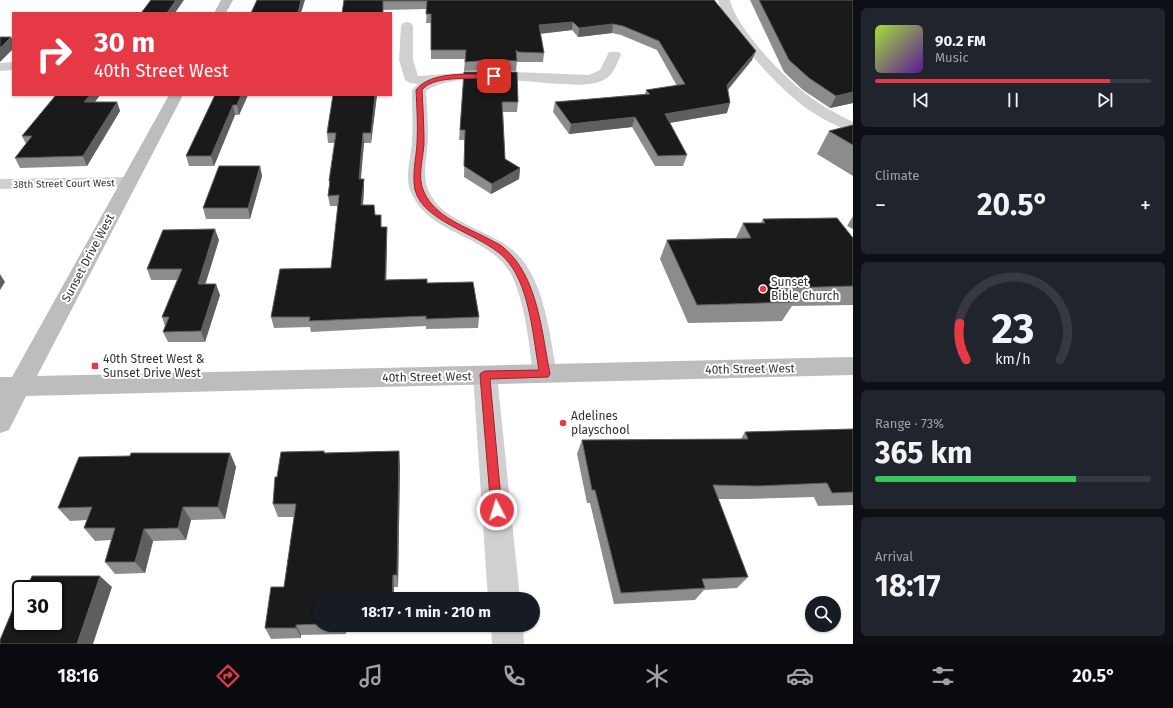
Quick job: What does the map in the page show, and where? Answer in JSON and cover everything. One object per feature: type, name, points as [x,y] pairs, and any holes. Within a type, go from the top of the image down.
[{"type":"street","points":[[221,12],[227,0]]},
{"type":"street","points":[[724,0],[725,9],[734,22],[786,85],[811,105],[853,128]]},
{"type":"street","points":[[407,26],[406,60],[410,78],[415,80],[438,79],[456,76],[552,80],[594,79],[605,73],[614,55]]},
{"type":"street","points":[[0,67],[12,66]]},
{"type":"street","points":[[438,79],[428,82],[419,90],[420,145],[417,170],[419,190],[425,202],[441,217],[501,249],[512,260],[523,278],[530,300],[545,374]]},
{"type":"street","name":"Sunset Drive West","points":[[0,422],[9,387],[129,182],[175,96]]},
{"type":"street","name":"38th Street Court West","points":[[0,184],[129,182]]},
{"type":"street","name":"40th Street West","points":[[9,387],[853,366]]},
{"type":"street","points":[[485,375],[503,592]]},
{"type":"street","points":[[507,632],[508,644]]},
{"type":"building","points":[[151,0],[176,0],[168,12],[142,12]]},
{"type":"building","points":[[257,0],[301,0],[298,12],[251,12]]},
{"type":"building","points":[[344,0],[714,0],[756,51],[727,85],[730,103],[665,114],[687,155],[658,156],[635,117],[571,124],[555,102],[650,94],[646,90],[685,84],[659,41],[623,26],[613,24],[579,28],[573,22],[539,25],[544,53],[518,52],[516,50],[517,61],[491,60],[465,62],[466,50],[431,50],[431,14],[426,14],[427,1],[383,1],[383,12],[342,12]]},
{"type":"building","points":[[759,0],[853,0],[853,92],[836,96],[809,78],[789,60]]},
{"type":"building","points":[[0,37],[11,37],[0,48]]},
{"type":"building","points":[[464,72],[517,72],[518,102],[502,102],[505,159],[520,168],[492,184],[464,166],[465,130],[460,130]]},
{"type":"building","points":[[55,96],[89,96],[84,102],[117,102],[83,156],[15,158],[32,136],[22,136]]},
{"type":"building","points":[[215,96],[241,96],[237,105],[233,105],[211,156],[186,156]]},
{"type":"building","points":[[333,96],[375,96],[371,133],[363,133],[359,179],[364,179],[361,205],[374,205],[375,215],[381,215],[381,227],[387,227],[385,280],[427,279],[427,283],[473,282],[479,317],[426,319],[426,316],[309,321],[310,317],[271,317],[280,269],[331,268],[339,195],[328,196],[336,133],[327,133]]},
{"type":"building","points":[[853,125],[853,145],[829,131]]},
{"type":"building","points":[[219,166],[260,166],[248,208],[203,208]]},
{"type":"building","name":"Sunset Bible Church","points":[[837,218],[853,238],[853,286],[785,288],[794,302],[697,305],[667,240],[751,238],[743,223],[765,223],[763,219]]},
{"type":"building","points":[[215,229],[198,284],[216,284],[201,331],[163,332],[169,317],[162,317],[182,269],[147,269],[163,230]]},
{"type":"building","points":[[853,429],[853,492],[832,493],[827,483],[758,486],[713,485],[748,577],[702,579],[705,588],[621,593],[595,490],[592,490],[582,440],[748,439],[745,432]]},
{"type":"building","points":[[324,451],[324,453],[399,451],[397,575],[393,575],[392,592],[312,592],[312,624],[296,625],[296,628],[265,628],[271,587],[284,587],[296,504],[273,504],[275,477],[277,477],[281,452]]},
{"type":"building","points":[[131,453],[230,453],[218,507],[183,507],[178,528],[144,529],[135,562],[105,562],[115,528],[84,528],[92,507],[58,508],[79,457],[130,456]]},
{"type":"building","points":[[32,576],[100,576],[77,644],[0,644],[0,640],[12,611],[12,632],[64,632],[64,580],[30,580]]},
{"type":"place","name":"Sunset Bible Church","points":[[763,289]]},
{"type":"place","name":"40th Street West & Sunset Drive West","points":[[95,366]]},
{"type":"place","name":"Adelines playschool","points":[[563,423]]},
{"type":"route","points":[[494,76],[446,77],[428,82],[419,90],[420,145],[417,180],[419,190],[425,202],[441,217],[488,241],[501,249],[512,260],[525,284],[530,300],[545,374],[485,375],[497,510]]}]
